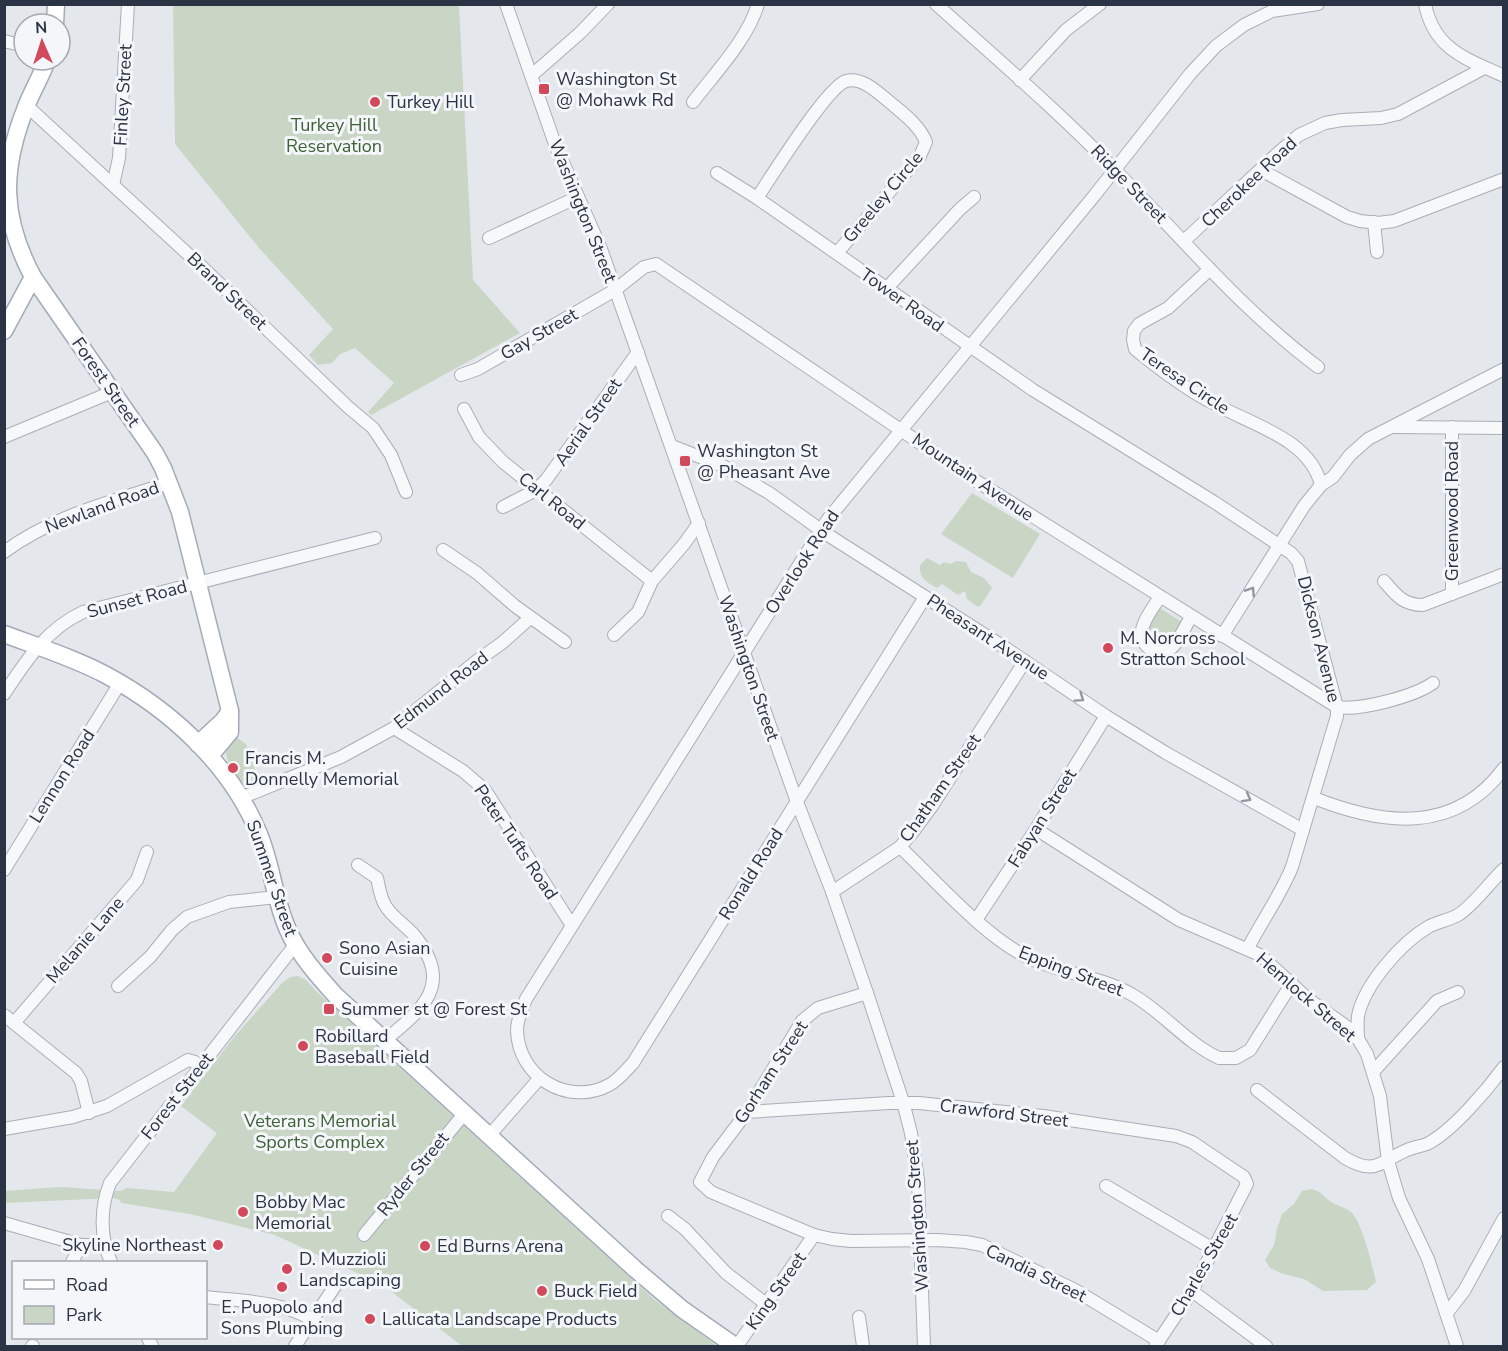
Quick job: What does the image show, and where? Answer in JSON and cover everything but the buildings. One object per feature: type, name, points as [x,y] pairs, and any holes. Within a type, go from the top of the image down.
[{"type":"main road","name":"Forest Street","points":[[43,72],[27,106],[16,140],[9,174],[7,209],[20,252],[33,277],[155,453],[170,483],[180,512],[230,711],[204,750]]},
{"type":"main road","points":[[4,331],[33,277]]},
{"type":"main road","name":"Summer Street","points":[[4,634],[92,668],[120,683],[152,703],[204,750],[241,798],[259,834],[277,897],[295,945],[336,996],[488,1137],[664,1295],[701,1324],[736,1347]]},
{"type":"street","name":"Finley Street","points":[[113,185],[119,158],[128,4]]},
{"type":"street","name":"Washington Street","points":[[506,4],[555,144],[601,249],[796,802],[832,892],[903,1102],[916,1160],[924,1347]]},
{"type":"street","points":[[532,75],[580,33],[608,4]]},
{"type":"street","points":[[693,102],[742,37],[754,17],[758,4]]},
{"type":"street","name":"Ridge Street","points":[[936,4],[1067,121],[1210,269],[1290,347],[1318,368]]},
{"type":"street","points":[[1020,80],[1066,30],[1100,4]]},
{"type":"street","name":"Overlook Road","points":[[539,1079],[530,1068],[519,1042],[517,1028],[525,999],[820,530],[1115,170],[1190,74],[1216,46],[1244,26],[1272,11],[1318,4]]},
{"type":"street","points":[[1425,4],[1432,26],[1450,48],[1461,57],[1503,76]]},
{"type":"street","name":"Cherokee Road","points":[[1184,241],[1288,144],[1311,129],[1341,120],[1381,118],[1398,114],[1484,68]]},
{"type":"street","name":"Greeley Circle","points":[[757,198],[799,135],[837,86],[847,81],[862,82],[898,109],[922,131],[926,142],[921,156],[837,253]]},
{"type":"street","name":"Brand Street","points":[[27,106],[373,428],[391,455],[406,492]]},
{"type":"street","points":[[1261,170],[1339,213],[1360,221],[1374,222],[1394,221],[1503,179]]},
{"type":"street","name":"Tower Road","points":[[717,173],[757,198],[969,346]]},
{"type":"street","points":[[489,238],[578,197]]},
{"type":"street","points":[[886,289],[960,209],[974,197]]},
{"type":"street","points":[[1374,222],[1377,252]]},
{"type":"street","name":"Mountain Avenue","points":[[615,290],[644,267],[656,264],[970,477],[1337,707]]},
{"type":"street","name":"Teresa Circle","points":[[1210,269],[1168,308],[1139,324],[1134,331],[1135,349],[1201,396],[1274,433],[1298,449],[1315,467],[1321,485]]},
{"type":"street","name":"Gay Street","points":[[461,375],[478,369],[615,290]]},
{"type":"street","name":"Dickson Avenue","points":[[969,346],[1033,390],[1281,546],[1298,561],[1337,707],[1334,728],[1314,798],[1286,882],[1266,913],[1248,948]]},
{"type":"street","name":"Aerial Street","points":[[504,507],[536,490],[557,467],[638,352]]},
{"type":"street","points":[[1222,636],[1281,546],[1304,506],[1321,485],[1334,477],[1359,447],[1391,427],[1503,369]]},
{"type":"street","points":[[4,437],[112,392]]},
{"type":"street","name":"Carl Road","points":[[464,409],[479,437],[503,462],[652,581]]},
{"type":"street","points":[[1391,427],[1503,428]]},
{"type":"street","name":"Greenwood Road","points":[[1452,427],[1452,594]]},
{"type":"street","name":"Pheasant Avenue","points":[[672,446],[723,466],[769,493],[820,530],[1025,661],[1106,716],[1166,753],[1304,830]]},
{"type":"street","name":"Newland Road","points":[[4,552],[24,537],[50,523],[170,483]]},
{"type":"street","points":[[614,635],[638,612],[652,581],[699,523]]},
{"type":"street","points":[[197,583],[375,538]]},
{"type":"street","points":[[443,550],[477,573],[530,618],[565,642]]},
{"type":"street","points":[[1384,581],[1398,597],[1411,605],[1423,605],[1503,574]]},
{"type":"street","name":"Sunset Road","points":[[4,694],[37,646],[58,626],[83,612],[197,583]]},
{"type":"street","name":"Ronald Road","points":[[539,1079],[552,1086],[577,1092],[610,1084],[633,1063],[926,597]]},
{"type":"street","points":[[1160,597],[1143,626],[1141,634],[1143,644],[1150,650],[1163,652],[1172,648],[1191,617]]},
{"type":"street","name":"Edmund Road","points":[[241,798],[341,758],[394,728],[502,643],[530,618]]},
{"type":"street","name":"Chatham Street","points":[[832,892],[900,847],[923,820],[1025,661]]},
{"type":"street","points":[[1337,707],[1357,708],[1414,694],[1433,682]]},
{"type":"street","name":"Lennon Road","points":[[4,870],[120,683]]},
{"type":"street","name":"Fabyan Street","points":[[976,920],[1106,716]]},
{"type":"street","name":"Peter Tufts Road","points":[[394,728],[463,771],[485,790],[571,924]]},
{"type":"street","points":[[1314,798],[1364,815],[1410,820],[1432,817],[1449,813],[1473,799],[1503,768]]},
{"type":"street","name":"Hemlock Street","points":[[1036,829],[1179,920],[1260,955],[1308,999],[1354,1032],[1367,1054],[1380,1096],[1388,1161],[1398,1198],[1428,1258],[1456,1347]]},
{"type":"street","name":"Epping Street","points":[[900,847],[976,920],[1005,943],[1030,958],[1128,992],[1212,1054],[1223,1059],[1240,1057],[1250,1050],[1292,983]]},
{"type":"street","name":"Melanie Lane","points":[[9,1019],[137,879],[147,852]]},
{"type":"street","points":[[358,865],[377,878],[385,906],[414,935],[426,952],[433,969],[433,987],[428,999],[384,1041]]},
{"type":"street","points":[[1358,1040],[1358,1017],[1364,1001],[1375,980],[1393,957],[1410,939],[1429,927],[1459,914],[1503,869]]},
{"type":"street","points":[[118,986],[150,957],[172,930],[187,917],[229,902],[277,897]]},
{"type":"street","name":"Forest Street","points":[[110,1261],[104,1245],[103,1220],[110,1183],[295,945]]},
{"type":"street","points":[[1373,1072],[1437,1002],[1458,992]]},
{"type":"street","name":"Gorham Street","points":[[700,1182],[713,1157],[747,1112],[802,1021],[818,1008],[867,993]]},
{"type":"street","points":[[9,1019],[76,1073],[81,1081],[89,1113]]},
{"type":"street","points":[[4,1130],[89,1113],[124,1098],[184,1061],[193,1061],[200,1067]]},
{"type":"street","points":[[1257,1090],[1345,1158],[1359,1166],[1374,1168],[1408,1150],[1429,1143],[1449,1128],[1493,1082],[1503,1067]]},
{"type":"street","points":[[488,1137],[539,1079]]},
{"type":"street","name":"Crawford Street","points":[[747,1112],[903,1102],[1043,1116],[1176,1136],[1192,1142],[1247,1181]]},
{"type":"street","name":"Ryder Street","points":[[364,1235],[464,1114]]},
{"type":"street","name":"Charles Street","points":[[1157,1344],[1192,1291],[1246,1189],[1247,1181]]},
{"type":"street","name":"Candia Street","points":[[700,1182],[711,1191],[814,1235],[841,1241],[921,1240],[966,1242],[988,1247],[1075,1290],[1157,1344]]},
{"type":"street","points":[[1106,1185],[1214,1249]]},
{"type":"street","points":[[668,1216],[685,1229],[726,1273],[766,1304]]},
{"type":"street","points":[[1447,1313],[1464,1291],[1503,1218]]},
{"type":"street","points":[[4,1223],[81,1245],[104,1245]]},
{"type":"street","name":"King Street","points":[[736,1347],[814,1235]]},
{"type":"street","points":[[73,1261],[81,1245]]},
{"type":"street","points":[[295,1347],[311,1319],[337,1283]]},
{"type":"street","points":[[1192,1291],[1266,1347]]},
{"type":"street","points":[[207,1297],[282,1307],[298,1311],[311,1319]]},
{"type":"street","points":[[859,1317],[863,1347]]},
{"type":"green space","name":"Turkey Hill Reservation","points":[[173,5],[459,5],[473,280],[520,333],[371,415],[368,412],[394,383],[355,348],[340,354],[332,363],[318,365],[309,355],[333,329],[259,248],[175,144]]},
{"type":"green space","points":[[972,493],[1040,534],[1013,578],[941,534]]},
{"type":"green space","points":[[927,558],[940,565],[944,562],[951,564],[956,561],[966,562],[971,572],[984,578],[992,588],[978,607],[967,599],[965,591],[958,595],[942,584],[937,588],[924,579],[920,565]]},
{"type":"green space","points":[[1158,607],[1182,622],[1170,639],[1161,646],[1151,644],[1145,633]]},
{"type":"green space","points":[[236,737],[246,744],[259,781],[241,782],[229,765],[225,750]]},
{"type":"green space","name":"Veterans Memorial Sports Complex","points":[[298,976],[306,980],[655,1300],[717,1346],[462,1346],[383,1285],[275,1235],[190,1214],[121,1203],[120,1200],[113,1198],[5,1203],[4,1191],[60,1187],[120,1191],[127,1188],[174,1192],[217,1133],[181,1106],[234,1037],[283,982]]},
{"type":"green space","points":[[1311,1189],[1349,1210],[1355,1218],[1366,1245],[1376,1282],[1367,1290],[1323,1291],[1304,1279],[1270,1268],[1265,1260],[1274,1245],[1282,1214],[1294,1204],[1302,1191]]},
{"type":"place","name":"Washington St @ Mohawk Rd","points":[[544,89]]},
{"type":"place","name":"Turkey Hill","points":[[375,102]]},
{"type":"place","name":"Washington St @ Pheasant Ave","points":[[685,461]]},
{"type":"place","name":"M. Norcross Stratton School","points":[[1108,648]]},
{"type":"place","name":"Francis M. Donnelly Memorial","points":[[233,768]]},
{"type":"place","name":"Sono Asian Cuisine","points":[[327,958]]},
{"type":"place","name":"Summer st @ Forest St","points":[[329,1009]]},
{"type":"place","name":"Robillard Baseball Field","points":[[303,1046]]},
{"type":"place","name":"Bobby Mac Memorial","points":[[243,1212]]},
{"type":"place","name":"Skyline Northeast","points":[[218,1245]]},
{"type":"place","name":"Ed Burns Arena","points":[[425,1246]]},
{"type":"place","name":"D. Muzzioli Landscaping","points":[[287,1269]]},
{"type":"place","name":"E. Puopolo and Sons Plumbing","points":[[282,1287]]},
{"type":"place","name":"Buck Field","points":[[542,1291]]},
{"type":"place","name":"Lallicata Landscape Products","points":[[370,1319]]}]
